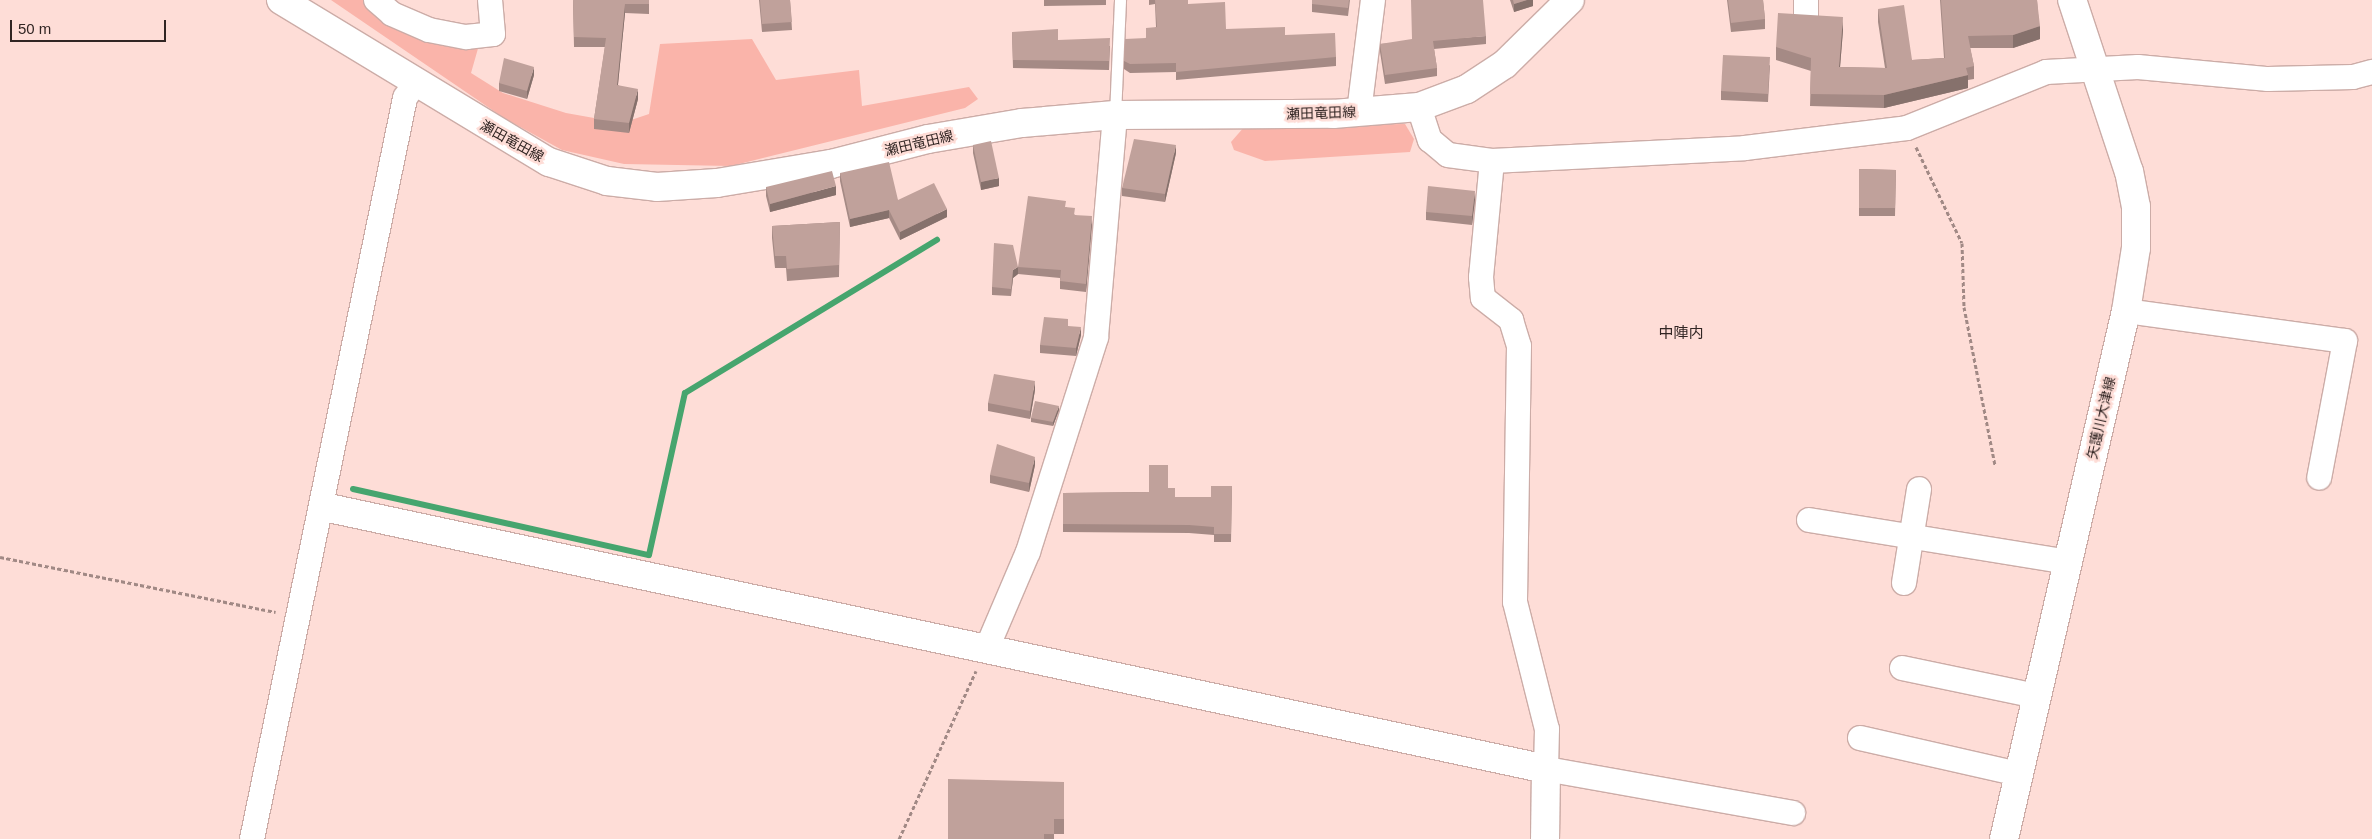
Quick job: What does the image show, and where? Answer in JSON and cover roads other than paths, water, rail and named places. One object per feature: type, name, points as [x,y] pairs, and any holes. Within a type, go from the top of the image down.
[{"type":"main road","name":"瀬田竜田線","points":[[296,3],[415,83],[549,162],[607,181],[657,187],[717,183],[831,164],[928,139],[1022,123],[1115,115],[1359,112],[1419,107],[1466,89],[1505,64],[1570,0]]},
{"type":"main road","name":"矢護川大津線","points":[[2004,839],[2126,311],[2136,248],[2136,207],[2072,0]]},
{"type":"main road","points":[[324,507],[1546,769],[1545,839]]},
{"type":"street","points":[[376,0],[392,14],[429,30],[466,37],[493,34],[490,0]]},
{"type":"street","points":[[1359,112],[1373,0]]},
{"type":"street","points":[[1419,107],[1430,140],[1448,155],[1492,161],[1745,148],[1907,128],[2046,72],[2138,67],[2268,79],[2353,77],[2372,72]]},
{"type":"street","points":[[252,839],[324,507],[405,98],[415,83]]},
{"type":"street","points":[[987,648],[1028,552],[1096,337],[1115,115]]},
{"type":"street","points":[[1492,161],[1481,277],[1483,298],[1511,320],[1519,346],[1515,602],[1547,728],[1546,769],[1793,813]]},
{"type":"street","points":[[2126,311],[2345,341],[2320,478]]},
{"type":"street","points":[[1904,583],[1909,535],[1919,489]]},
{"type":"street","points":[[1809,520],[2068,562]]},
{"type":"street","points":[[1902,668],[2036,696]]},
{"type":"street","points":[[1860,738],[2018,774]]},
{"type":"lane","points":[[1115,115],[1120,0]]},
{"type":"waterway","points":[[353,489],[649,555],[685,393],[937,240]]},
{"type":"district","name":"中陣内","points":[[1681,333]]}]
